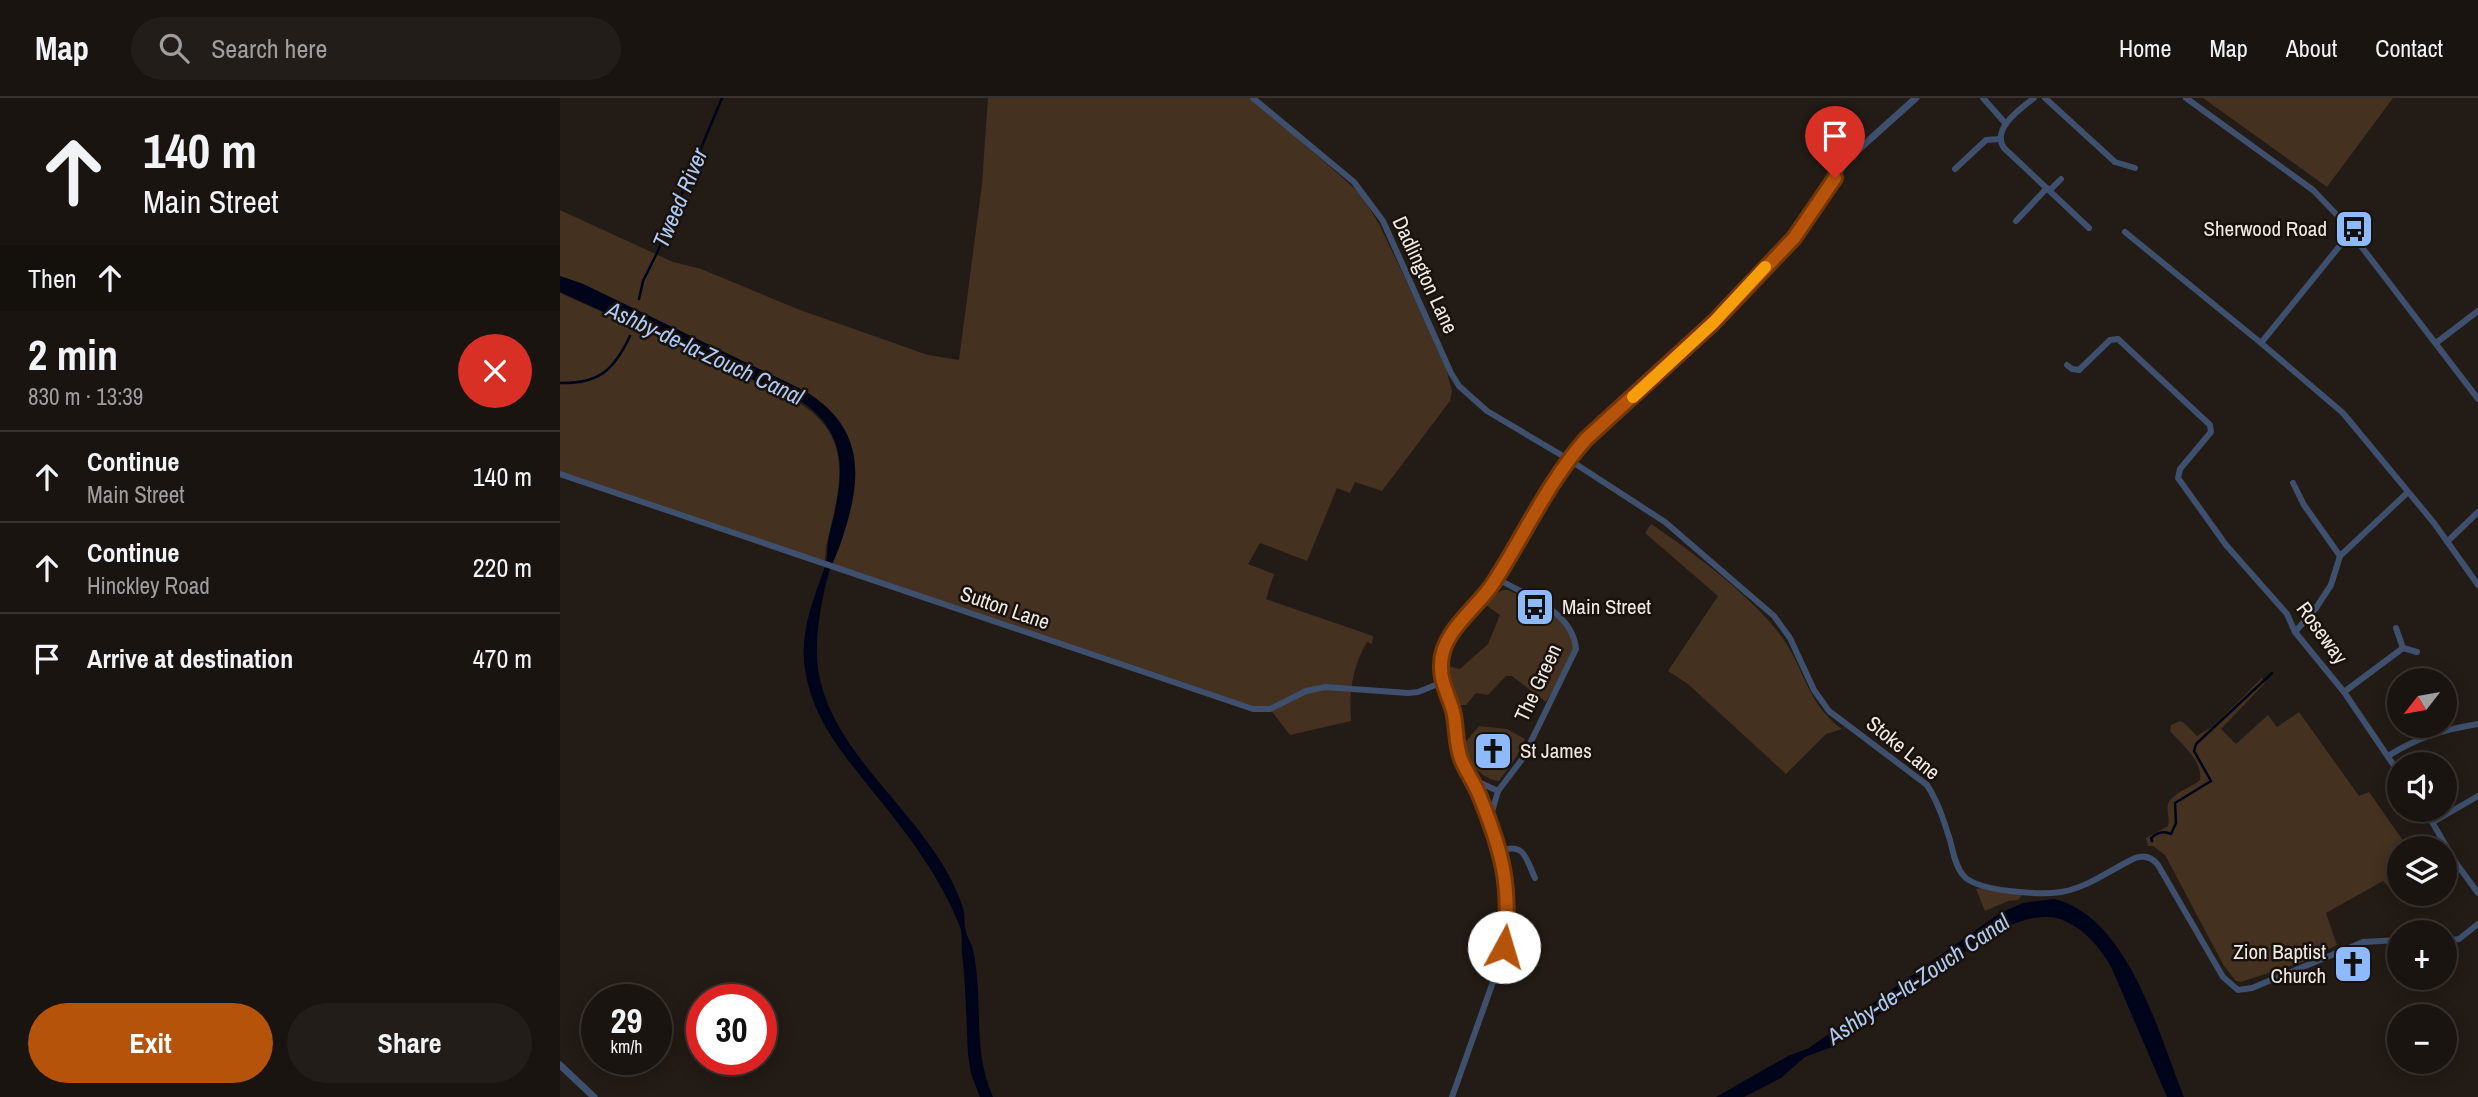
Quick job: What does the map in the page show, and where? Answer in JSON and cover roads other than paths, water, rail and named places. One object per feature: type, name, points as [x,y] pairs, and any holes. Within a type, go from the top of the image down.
[{"type":"street","name":"Dadlington Lane","points":[[1253,98],[1354,182],[1368,200],[1382,221],[1459,386],[1487,411],[1568,459]]},
{"type":"street","points":[[1452,1097],[1489,998],[1504,947],[1508,904],[1506,876],[1500,851],[1481,798],[1462,760],[1453,712],[1443,682],[1440,661],[1450,637],[1465,616],[1481,602],[1568,459],[1586,439],[1714,322],[1794,238],[1848,159],[1916,98]]},
{"type":"street","points":[[1983,98],[2006,124]]},
{"type":"street","points":[[2034,98],[2006,124],[2000,139],[2004,148],[2089,228]]},
{"type":"street","points":[[2045,98],[2115,162],[2135,168]]},
{"type":"street","points":[[2186,98],[2313,190],[2351,232],[2478,399]]},
{"type":"street","points":[[1955,169],[1986,141],[2000,139]]},
{"type":"street","points":[[2016,221],[2061,179]]},
{"type":"street","points":[[2125,232],[2343,413],[2434,523],[2478,585]]},
{"type":"street","points":[[2261,343],[2351,232]]},
{"type":"street","points":[[2436,343],[2478,311]]},
{"type":"street","name":"Roseway","points":[[2067,365],[2080,370],[2110,340],[2118,339],[2205,418],[2211,432],[2177,474],[2181,482],[2226,545],[2287,614],[2295,632],[2344,692],[2387,754]]},
{"type":"street","name":"Stoke Lane","points":[[1568,459],[1665,522],[1774,616],[1790,638],[1814,690],[1829,711],[1927,785],[1937,802],[1959,868],[1975,885],[2002,890],[2060,892],[2077,887],[2134,858],[2149,857],[2158,865],[2222,977],[2238,990],[2252,988],[2362,942],[2387,941]]},
{"type":"street","name":"Sutton Lane","points":[[560,474],[1253,709],[1270,709],[1306,691],[1325,687],[1418,692],[1443,682]]},
{"type":"street","points":[[2293,483],[2304,505],[2340,556]]},
{"type":"street","points":[[2295,632],[2331,585],[2340,556],[2407,492]]},
{"type":"street","points":[[2447,542],[2478,512]]},
{"type":"street","name":"The Green","points":[[1489,822],[1498,791],[1522,758],[1576,649],[1570,627],[1559,615],[1496,578]]},
{"type":"street","points":[[2396,628],[2403,648]]},
{"type":"street","points":[[2403,648],[2417,652]]},
{"type":"street","points":[[2344,692],[2403,648]]},
{"type":"street","points":[[2393,752],[2414,740],[2447,729],[2478,724]]},
{"type":"street","points":[[1472,779],[1498,791]]},
{"type":"street","points":[[2457,808],[2478,796]]},
{"type":"street","points":[[2433,822],[2456,863],[2478,893]]},
{"type":"street","points":[[1500,851],[1512,847],[1519,849],[1535,878]]},
{"type":"street","points":[[1530,869],[1540,864]]},
{"type":"street","points":[[2457,939],[2478,924]]},
{"type":"street","points":[[560,1065],[594,1097]]},
{"type":"water","name":"Ashby-de-la-Zouch Canal","points":[[560,276],[583,284],[803,390],[824,405],[840,422],[854,459],[855,480],[847,524],[829,572],[822,603],[817,656],[823,691],[837,723],[857,754],[927,842],[947,872],[962,905],[975,961],[983,1067],[993,1097],[980,1097],[971,1074],[961,933],[952,909],[911,840],[832,738],[810,692],[804,661],[805,633],[826,563],[840,480],[836,446],[830,430],[802,402],[560,292]]},
{"type":"water","name":"Ashby-de-la-Zouch Canal","points":[[2054,899],[2080,910],[2102,928],[2121,953],[2151,1012],[2184,1097],[2167,1097],[2112,969],[2101,951],[2077,927],[2057,918],[2047,917],[2029,919],[1993,933],[1832,1047],[1805,1057],[1781,1078],[1744,1097],[1716,1097],[1788,1056],[1809,1048],[2000,913],[2023,903]]},
{"type":"waterway","name":"Tweed River","points":[[639,299],[643,281],[722,98]]},
{"type":"waterway","name":"Tweed River","points":[[560,383],[585,381],[604,373],[618,358],[630,336]]},
{"type":"waterway","points":[[2152,841],[2151,838],[2158,833],[2171,834],[2176,823],[2175,803],[2211,781],[2194,751],[2196,744],[2272,673]]},
{"type":"place","name":"Sherwood Road","points":[[2354,229]]},
{"type":"place","name":"Main Street","points":[[1535,607]]},
{"type":"place","name":"St James","points":[[1493,751]]},
{"type":"place","name":"Zion Baptist Church","points":[[2353,964]]}]
